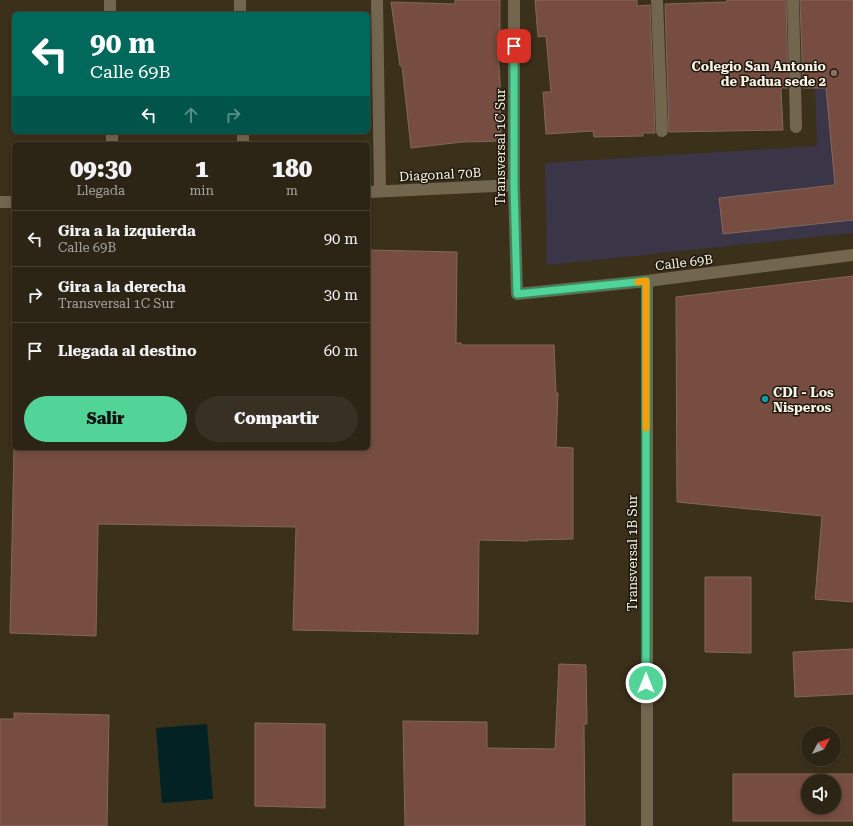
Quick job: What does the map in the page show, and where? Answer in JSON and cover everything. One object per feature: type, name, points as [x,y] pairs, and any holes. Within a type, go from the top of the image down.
[{"type":"street","points":[[110,0],[110,12]]},
{"type":"street","points":[[240,0],[240,12]]},
{"type":"street","points":[[374,191],[377,0]]},
{"type":"street","name":"Transversal 1C Sur","points":[[514,0],[514,185],[517,294]]},
{"type":"street","points":[[657,0],[662,131]]},
{"type":"street","points":[[793,0],[796,127]]},
{"type":"street","name":"Diagonal 70B","points":[[374,191],[514,185]]},
{"type":"street","points":[[0,202],[12,202]]},
{"type":"street","name":"Calle 69B","points":[[517,294],[646,281],[853,255]]},
{"type":"street","name":"Transversal 1B Sur","points":[[646,281],[647,826]]},
{"type":"shaded area","name":"Colegio San Antonio de Padua sede 2","points":[[812,0],[853,0],[853,233],[547,265],[545,163],[817,146]]},
{"type":"water","points":[[207,724],[213,799],[162,803],[156,728]]},
{"type":"building","points":[[455,0],[500,0],[500,38],[497,38],[500,80],[501,141],[462,142],[411,148],[402,66],[400,66],[391,2],[455,4]]},
{"type":"building","points":[[535,0],[637,0],[637,6],[650,5],[655,133],[643,133],[643,136],[594,137],[593,131],[546,134],[543,92],[551,92],[546,36],[538,37]]},
{"type":"building","points":[[727,0],[786,0],[788,88],[781,88],[783,130],[669,132],[665,4],[727,2]]},
{"type":"building","points":[[800,0],[853,0],[853,220],[723,234],[719,198],[835,185],[826,88],[803,88]]},
{"type":"building","points":[[370,250],[457,252],[456,343],[461,343],[461,345],[554,345],[556,393],[558,393],[556,447],[573,448],[573,539],[528,541],[479,540],[478,634],[293,630],[296,527],[98,524],[96,636],[10,633],[14,450],[370,450]]},
{"type":"building","name":"CDI - Los Nisperos","points":[[853,276],[853,602],[815,599],[822,516],[677,502],[676,297]]},
{"type":"building","points":[[705,577],[751,577],[751,653],[705,652]]},
{"type":"building","points":[[853,649],[853,694],[795,697],[793,652]]},
{"type":"building","points":[[559,664],[586,665],[587,724],[584,724],[585,826],[405,826],[403,721],[487,722],[487,748],[555,749]]},
{"type":"building","points":[[14,713],[109,715],[107,826],[0,826],[0,719],[14,719]]},
{"type":"building","points":[[255,723],[325,724],[325,808],[255,806]]},
{"type":"building","points":[[733,774],[801,774],[801,814],[841,814],[841,774],[853,774],[853,821],[733,821]]},
{"type":"slow traffic","points":[[638,282],[646,281],[646,428]]},
{"type":"place","name":"Colegio San Antonio de Padua sede 2","points":[[834,73]]},
{"type":"place","name":"CDI - Los Nisperos","points":[[765,399]]},
{"type":"route","points":[[514,46],[514,185],[517,294],[646,281],[646,683]]}]
